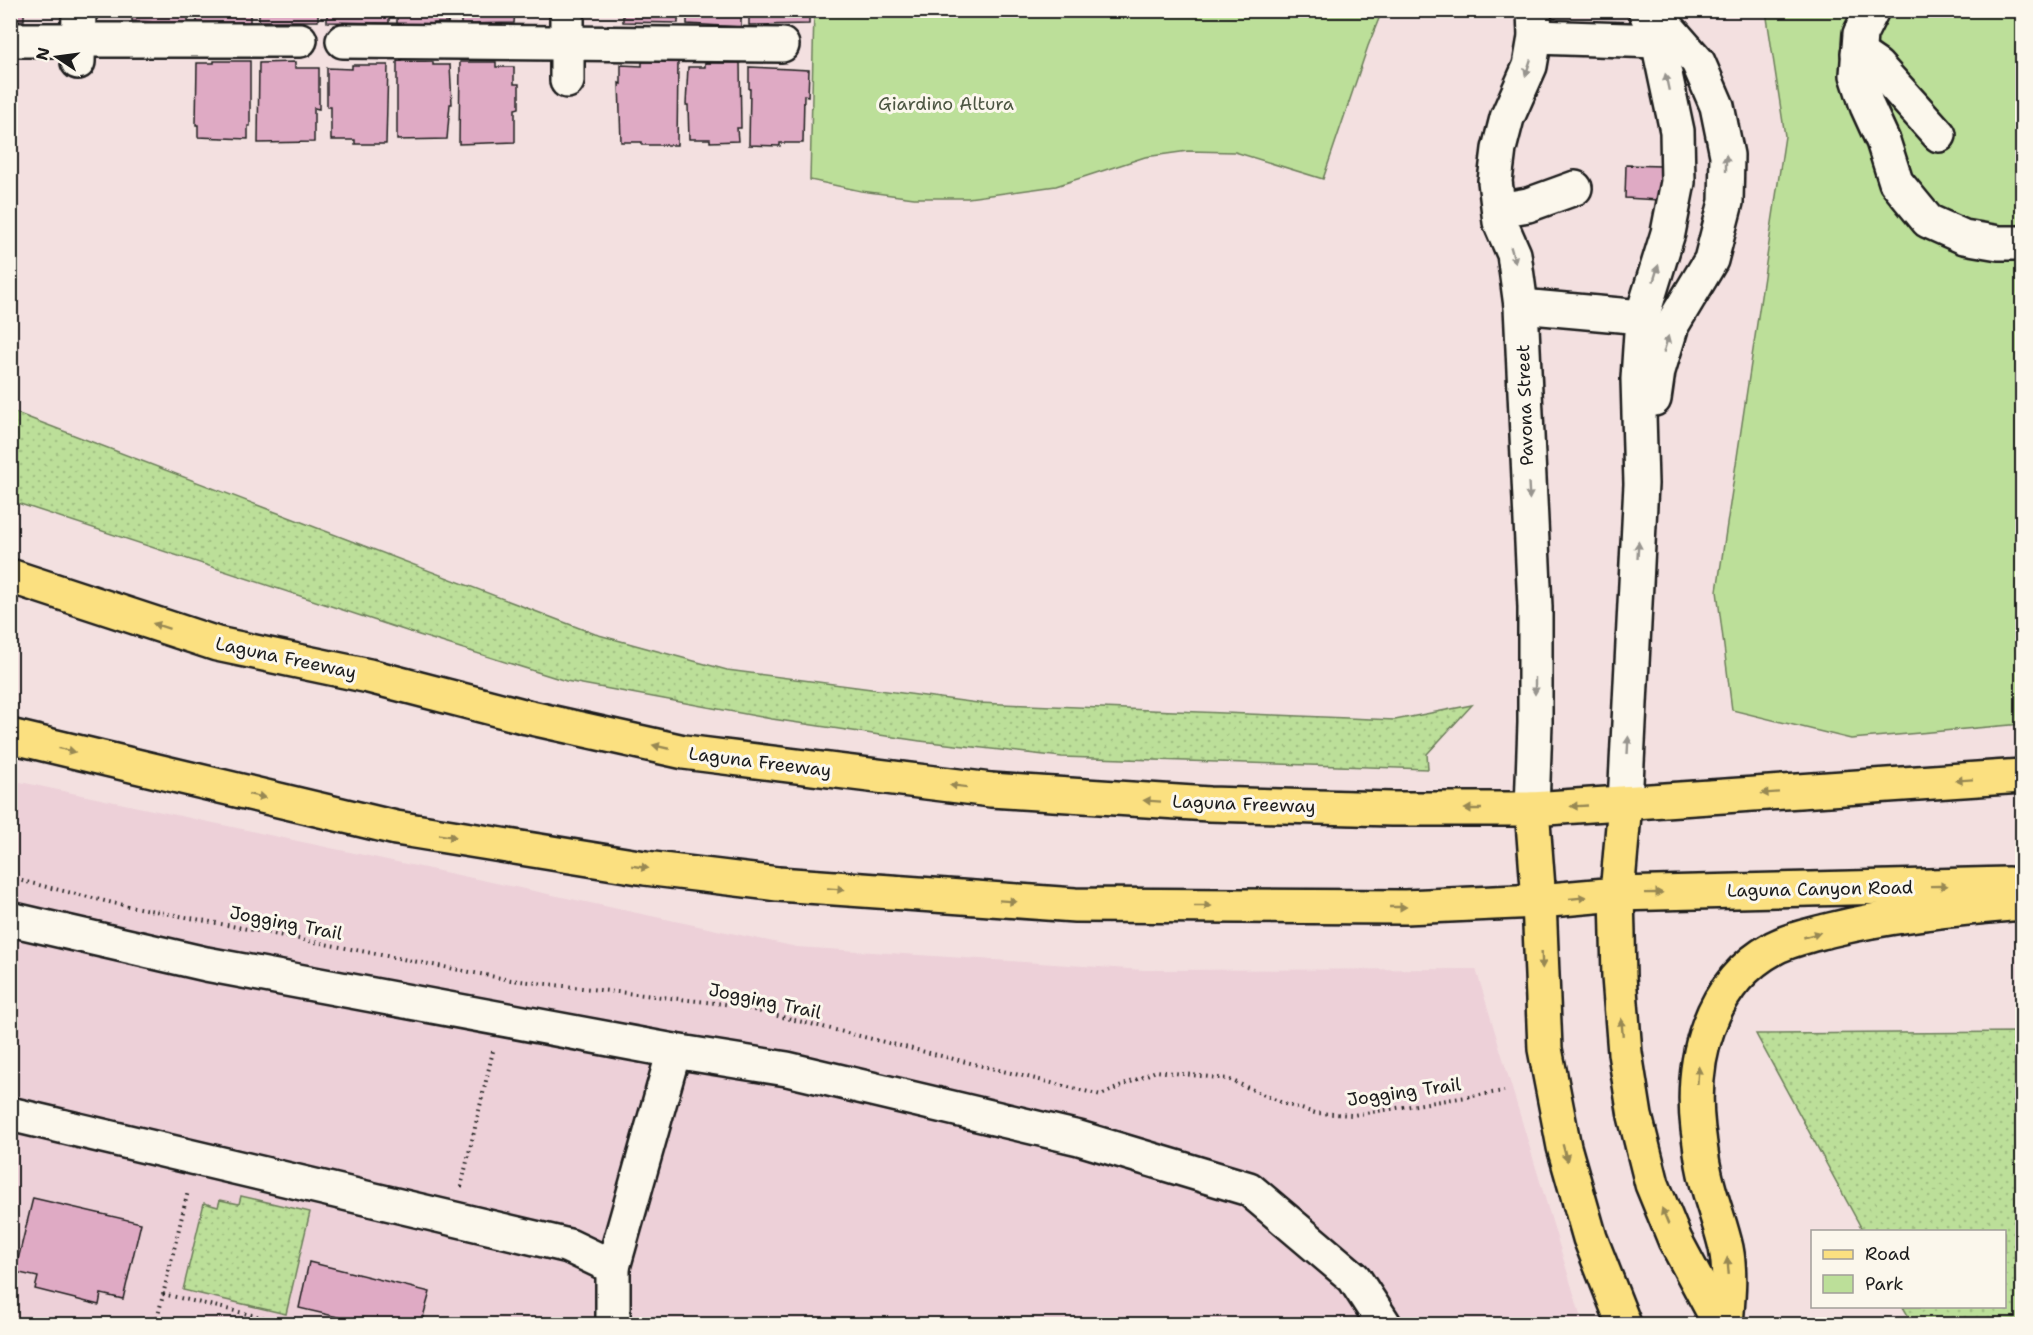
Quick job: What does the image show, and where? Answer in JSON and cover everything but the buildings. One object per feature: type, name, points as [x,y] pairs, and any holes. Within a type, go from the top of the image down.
[{"type":"main road","name":"Laguna Freeway","points":[[10,576],[217,644],[369,676],[527,717],[684,752],[991,790],[1209,804],[1391,809],[1532,809]]},
{"type":"main road","points":[[10,736],[396,828],[645,868],[778,884],[1076,905],[1405,907],[1539,901]]},
{"type":"main road","points":[[1624,1324],[1590,1238],[1561,1136],[1545,1049],[1539,901],[1532,809],[2022,776]]},
{"type":"main road","points":[[1625,803],[1617,894],[1620,996],[1624,1053],[1635,1116],[1652,1184],[1675,1240],[1720,1324]]},
{"type":"main road","name":"Laguna Canyon Road","points":[[1539,901],[1617,894],[2022,884]]},
{"type":"main road","points":[[1726,1324],[1729,1285],[1726,1249],[1704,1170],[1698,1125],[1697,1085],[1700,1053],[1708,1022],[1722,995],[1755,961],[1775,948],[1815,934],[1886,918],[2022,903]]},
{"type":"street","points":[[567,10],[567,81]]},
{"type":"street","points":[[1872,10],[1860,34],[1857,75],[1867,106],[1883,141],[1896,182],[1928,221],[1964,237],[1999,243],[2022,243]]},
{"type":"street","points":[[1625,803],[1641,484],[1638,379],[1642,317],[1668,233],[1677,182],[1677,131],[1650,22]]},
{"type":"street","points":[[1534,24],[1650,22],[1670,30],[1698,62],[1717,106],[1727,155],[1726,202],[1711,260],[1672,325],[1658,371],[1641,484]]},
{"type":"street","name":"Pavona Street","points":[[1532,809],[1535,607],[1521,306],[1514,254],[1500,222],[1495,181],[1499,149],[1507,118],[1530,66],[1534,24]]},
{"type":"street","points":[[10,40],[79,37],[300,40]]},
{"type":"street","points":[[343,41],[782,45]]},
{"type":"street","points":[[1858,53],[1877,66],[1939,135]]},
{"type":"street","points":[[1499,210],[1528,205],[1575,188]]},
{"type":"street","points":[[1521,306],[1642,317]]},
{"type":"street","points":[[10,919],[206,964],[674,1051],[786,1069],[1079,1138],[1249,1189],[1354,1278],[1384,1324]]},
{"type":"street","points":[[613,1324],[613,1267],[674,1051]]},
{"type":"street","points":[[10,1114],[569,1246],[613,1267]]},
{"type":"path","name":"Jogging Trail","points":[[10,878],[113,903],[511,980],[733,1005],[1101,1095],[1156,1071],[1228,1079],[1285,1104],[1315,1113],[1353,1115],[1504,1091]]},
{"type":"path","points":[[460,1220],[460,1193],[500,1019]]},
{"type":"path","points":[[156,1324],[195,1158]]},
{"type":"path","points":[[163,1294],[290,1324]]},
{"type":"path","points":[[256,1324],[258,1317]]},
{"type":"shaded area","points":[[11,780],[797,947],[1144,970],[1476,969],[1583,1324],[11,1324]]},
{"type":"green space","name":"Giardino Altura","points":[[814,10],[1382,11],[1323,179],[1235,152],[1188,151],[1145,157],[1056,186],[968,198],[914,198],[861,191],[810,180]]},
{"type":"green space","points":[[1766,11],[2022,11],[2022,724],[1851,739],[1732,710],[1717,591],[1785,136]]},
{"type":"green space","points":[[11,411],[595,634],[727,670],[978,703],[1395,720],[1472,705],[1427,754],[1428,769],[1062,757],[920,741],[772,719],[566,681],[11,501]]},
{"type":"green space","points":[[2022,1032],[2022,1324],[1913,1324],[1904,1308],[2006,1308],[2006,1230],[1862,1230],[1756,1034]]},
{"type":"green space","points":[[241,1196],[310,1212],[286,1314],[183,1290],[204,1203],[218,1207],[220,1200],[239,1204]]}]
